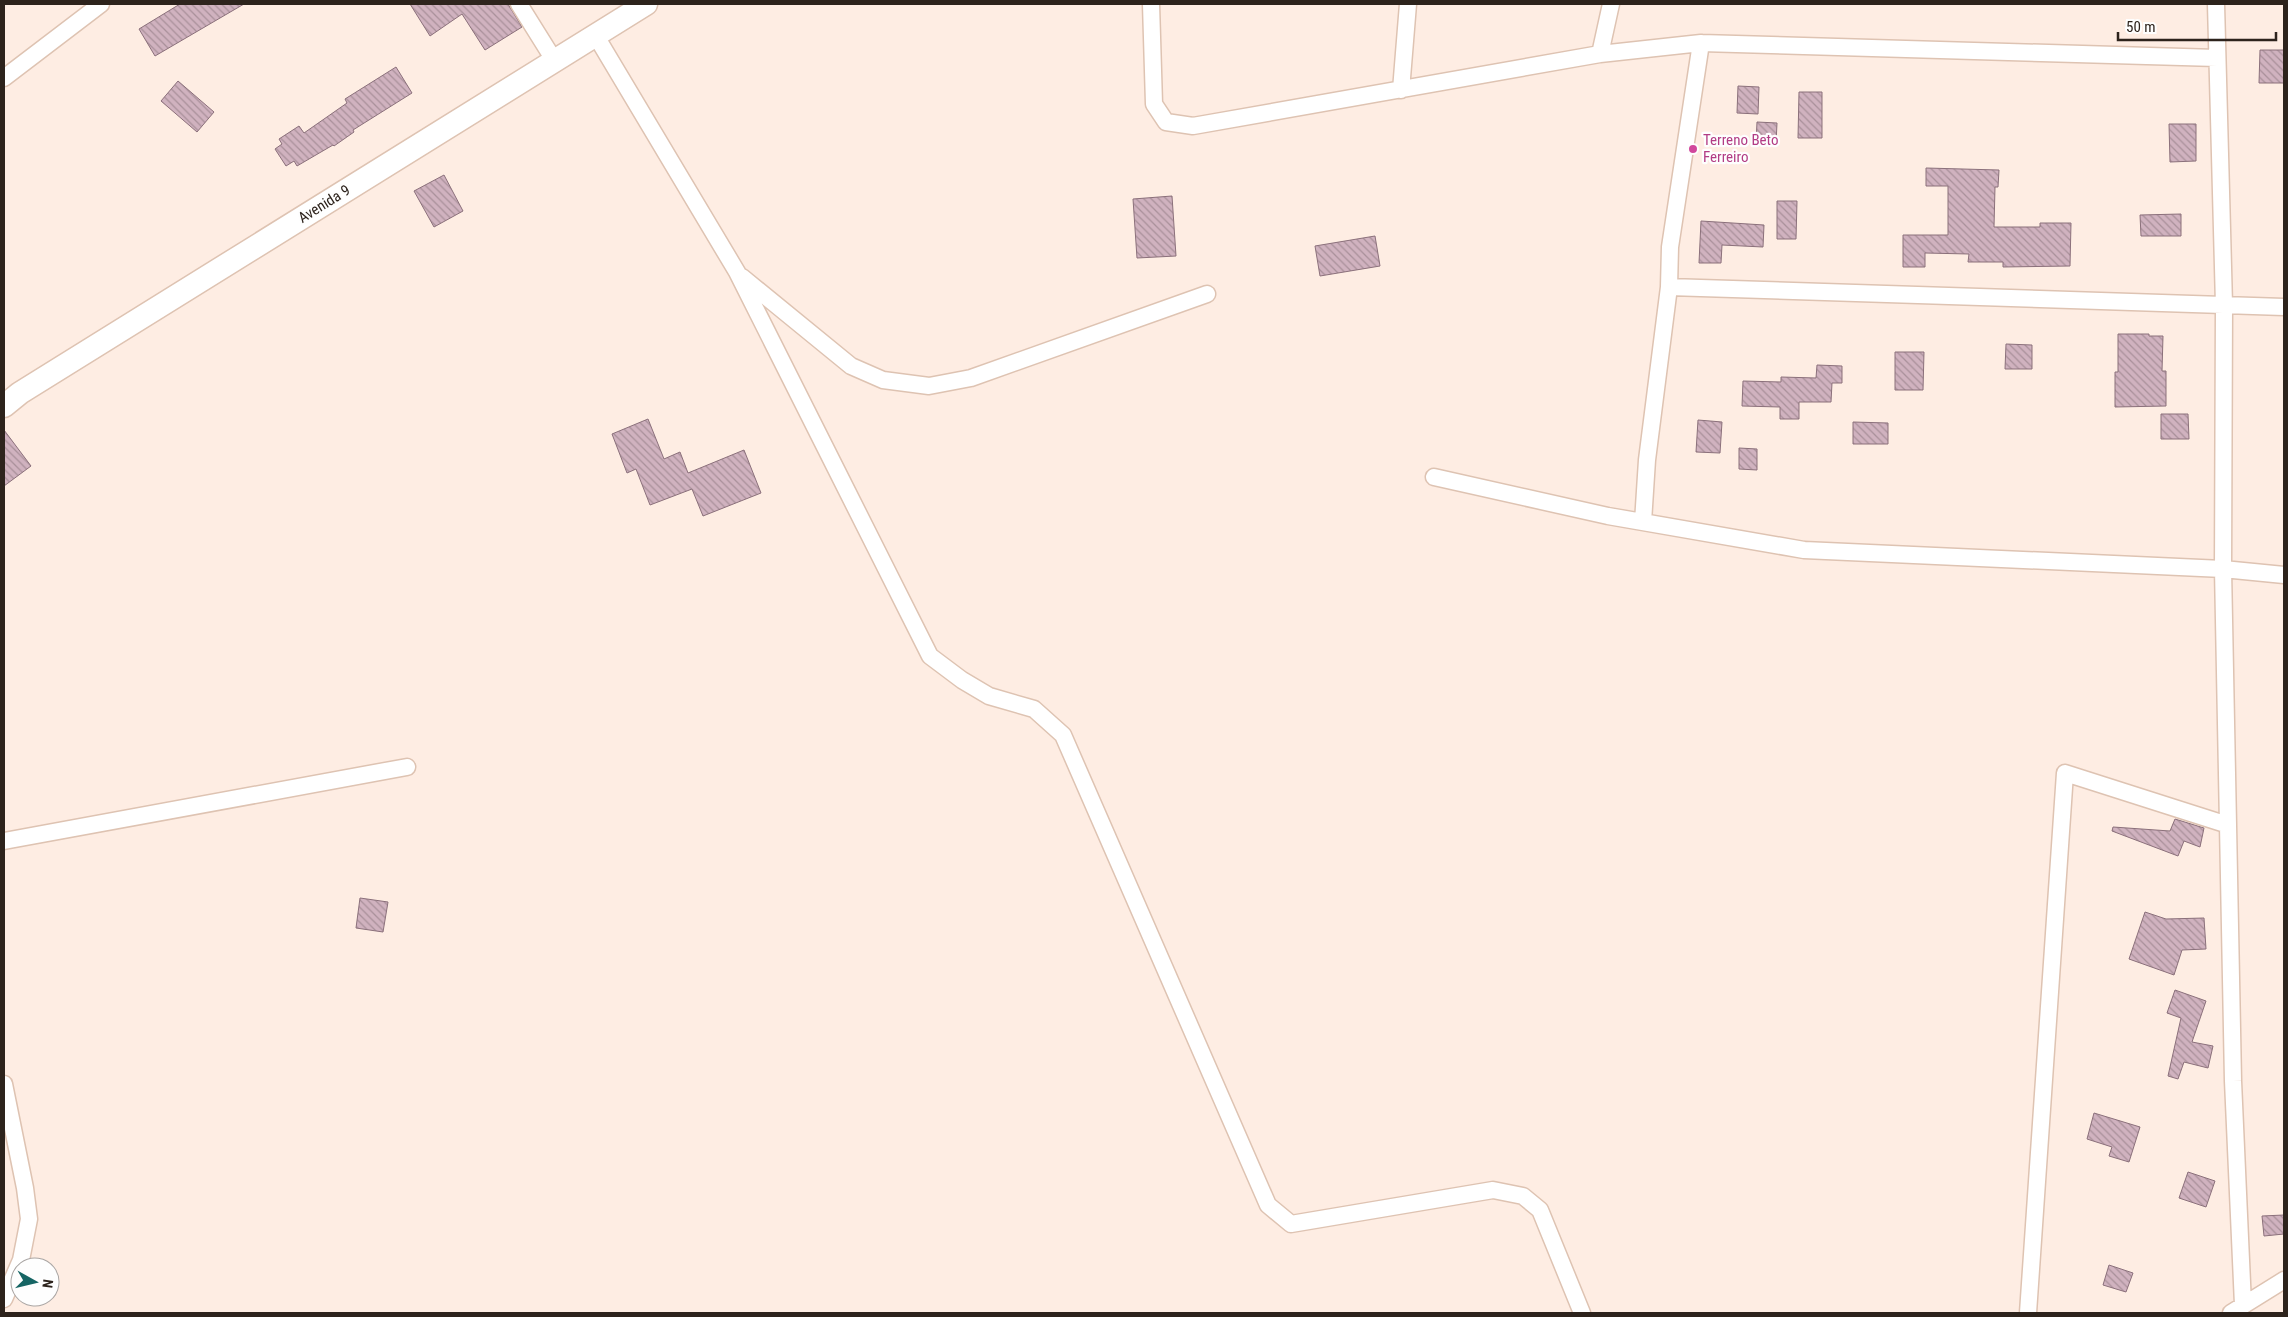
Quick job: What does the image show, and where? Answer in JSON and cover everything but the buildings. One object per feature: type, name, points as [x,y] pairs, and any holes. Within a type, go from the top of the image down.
[{"type":"main road","name":"Avenida 9","points":[[4,406],[28,388],[646,4]]},
{"type":"street","points":[[4,78],[101,4]]},
{"type":"street","points":[[519,4],[554,60]]},
{"type":"street","points":[[1151,4],[1154,104],[1166,122],[1193,126],[1600,54],[1701,43],[2217,58]]},
{"type":"street","points":[[1402,90],[1408,4]]},
{"type":"street","points":[[1600,54],[1611,4]]},
{"type":"street","points":[[2216,4],[2224,305],[2223,569],[2237,1309]]},
{"type":"street","points":[[596,36],[737,272],[930,656],[962,680],[989,696],[1034,710],[1063,736],[1268,1205],[1291,1224],[1493,1190],[1523,1196],[1540,1210],[1582,1313]]},
{"type":"street","points":[[1643,522],[1647,460],[1669,287],[1670,248],[1701,43]]},
{"type":"street","points":[[737,272],[851,366],[882,380],[929,386],[971,378],[1207,294]]},
{"type":"street","points":[[1669,287],[2284,307]]},
{"type":"street","points":[[1434,477],[1643,522],[1804,550],[2223,569],[2284,574]]},
{"type":"street","points":[[4,841],[407,767]]},
{"type":"street","points":[[2028,1313],[2065,773],[2228,825]]},
{"type":"street","points":[[4,1084],[25,1188],[29,1219],[22,1260],[4,1299]]},
{"type":"street","points":[[2237,1309],[2284,1280]]},
{"type":"place","name":"Terreno Beto Ferreiro","points":[[1693,149]]}]
